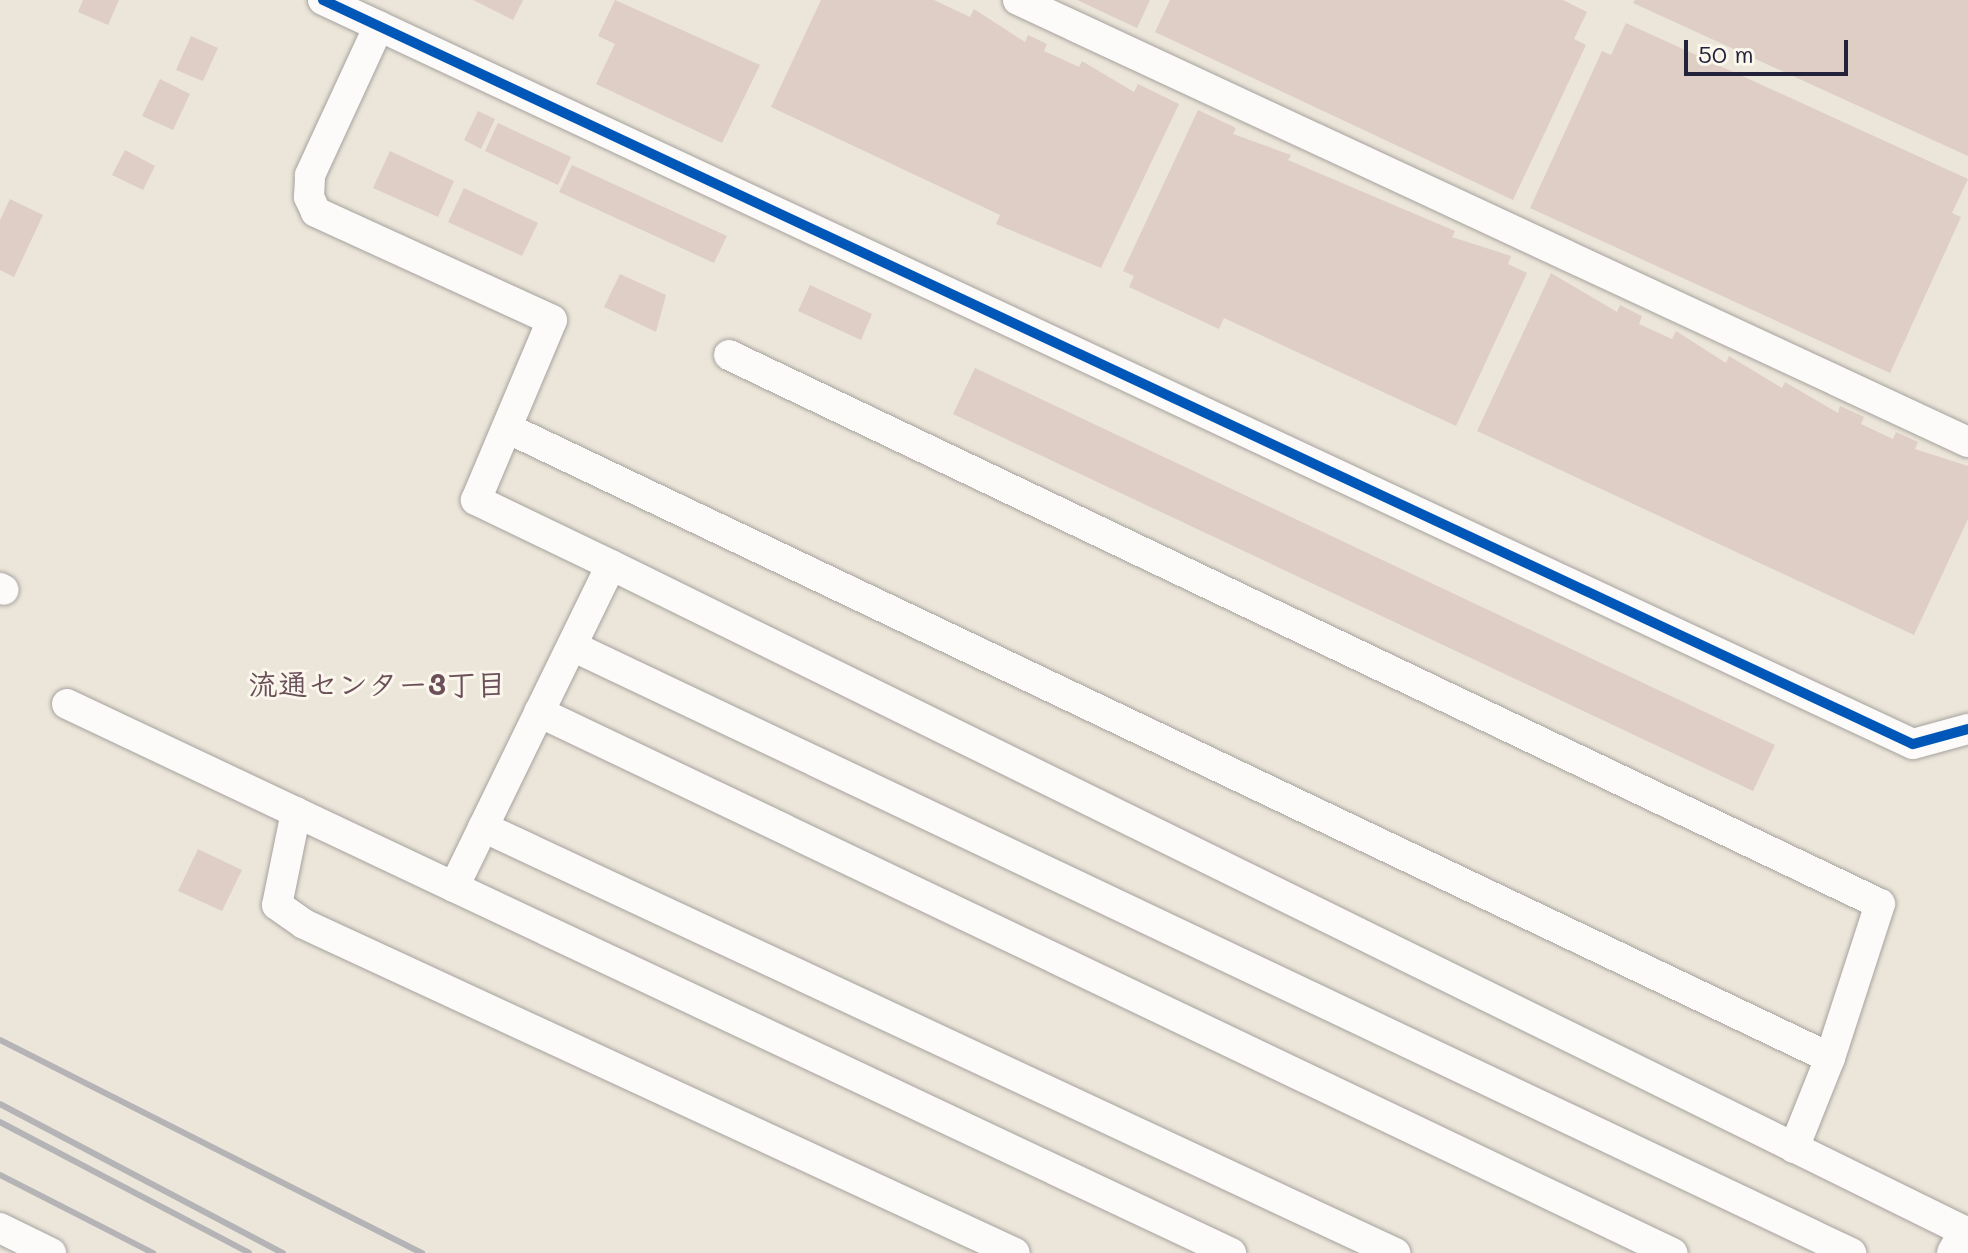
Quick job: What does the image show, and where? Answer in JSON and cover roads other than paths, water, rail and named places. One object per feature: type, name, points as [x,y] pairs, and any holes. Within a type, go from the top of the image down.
[{"type":"street","points":[[323,0],[1913,744],[1968,729]]},
{"type":"street","points":[[1018,0],[1968,442]]},
{"type":"street","points":[[379,26],[310,175],[309,197],[316,212],[552,320],[476,500],[1964,1231],[1952,1253]]},
{"type":"street","points":[[729,355],[1880,904],[1830,1058],[1794,1148]]},
{"type":"street","points":[[507,428],[1830,1058]]},
{"type":"street","points":[[454,887],[611,565]]},
{"type":"street","points":[[572,646],[1851,1253]]},
{"type":"street","points":[[67,704],[1231,1253]]},
{"type":"street","points":[[539,712],[1672,1253]]},
{"type":"street","points":[[296,812],[277,905],[304,924],[1015,1253]]},
{"type":"street","points":[[483,827],[1395,1253]]},
{"type":"street","points":[[0,1228],[51,1253]]},
{"type":"railway","points":[[0,1040],[422,1253]]},
{"type":"railway","points":[[0,1104],[283,1253]]},
{"type":"railway","points":[[0,1122],[249,1253]]},
{"type":"railway","points":[[0,1175],[153,1253]]},
{"type":"district","name":"流通センター3丁目","points":[[377,683]]}]
